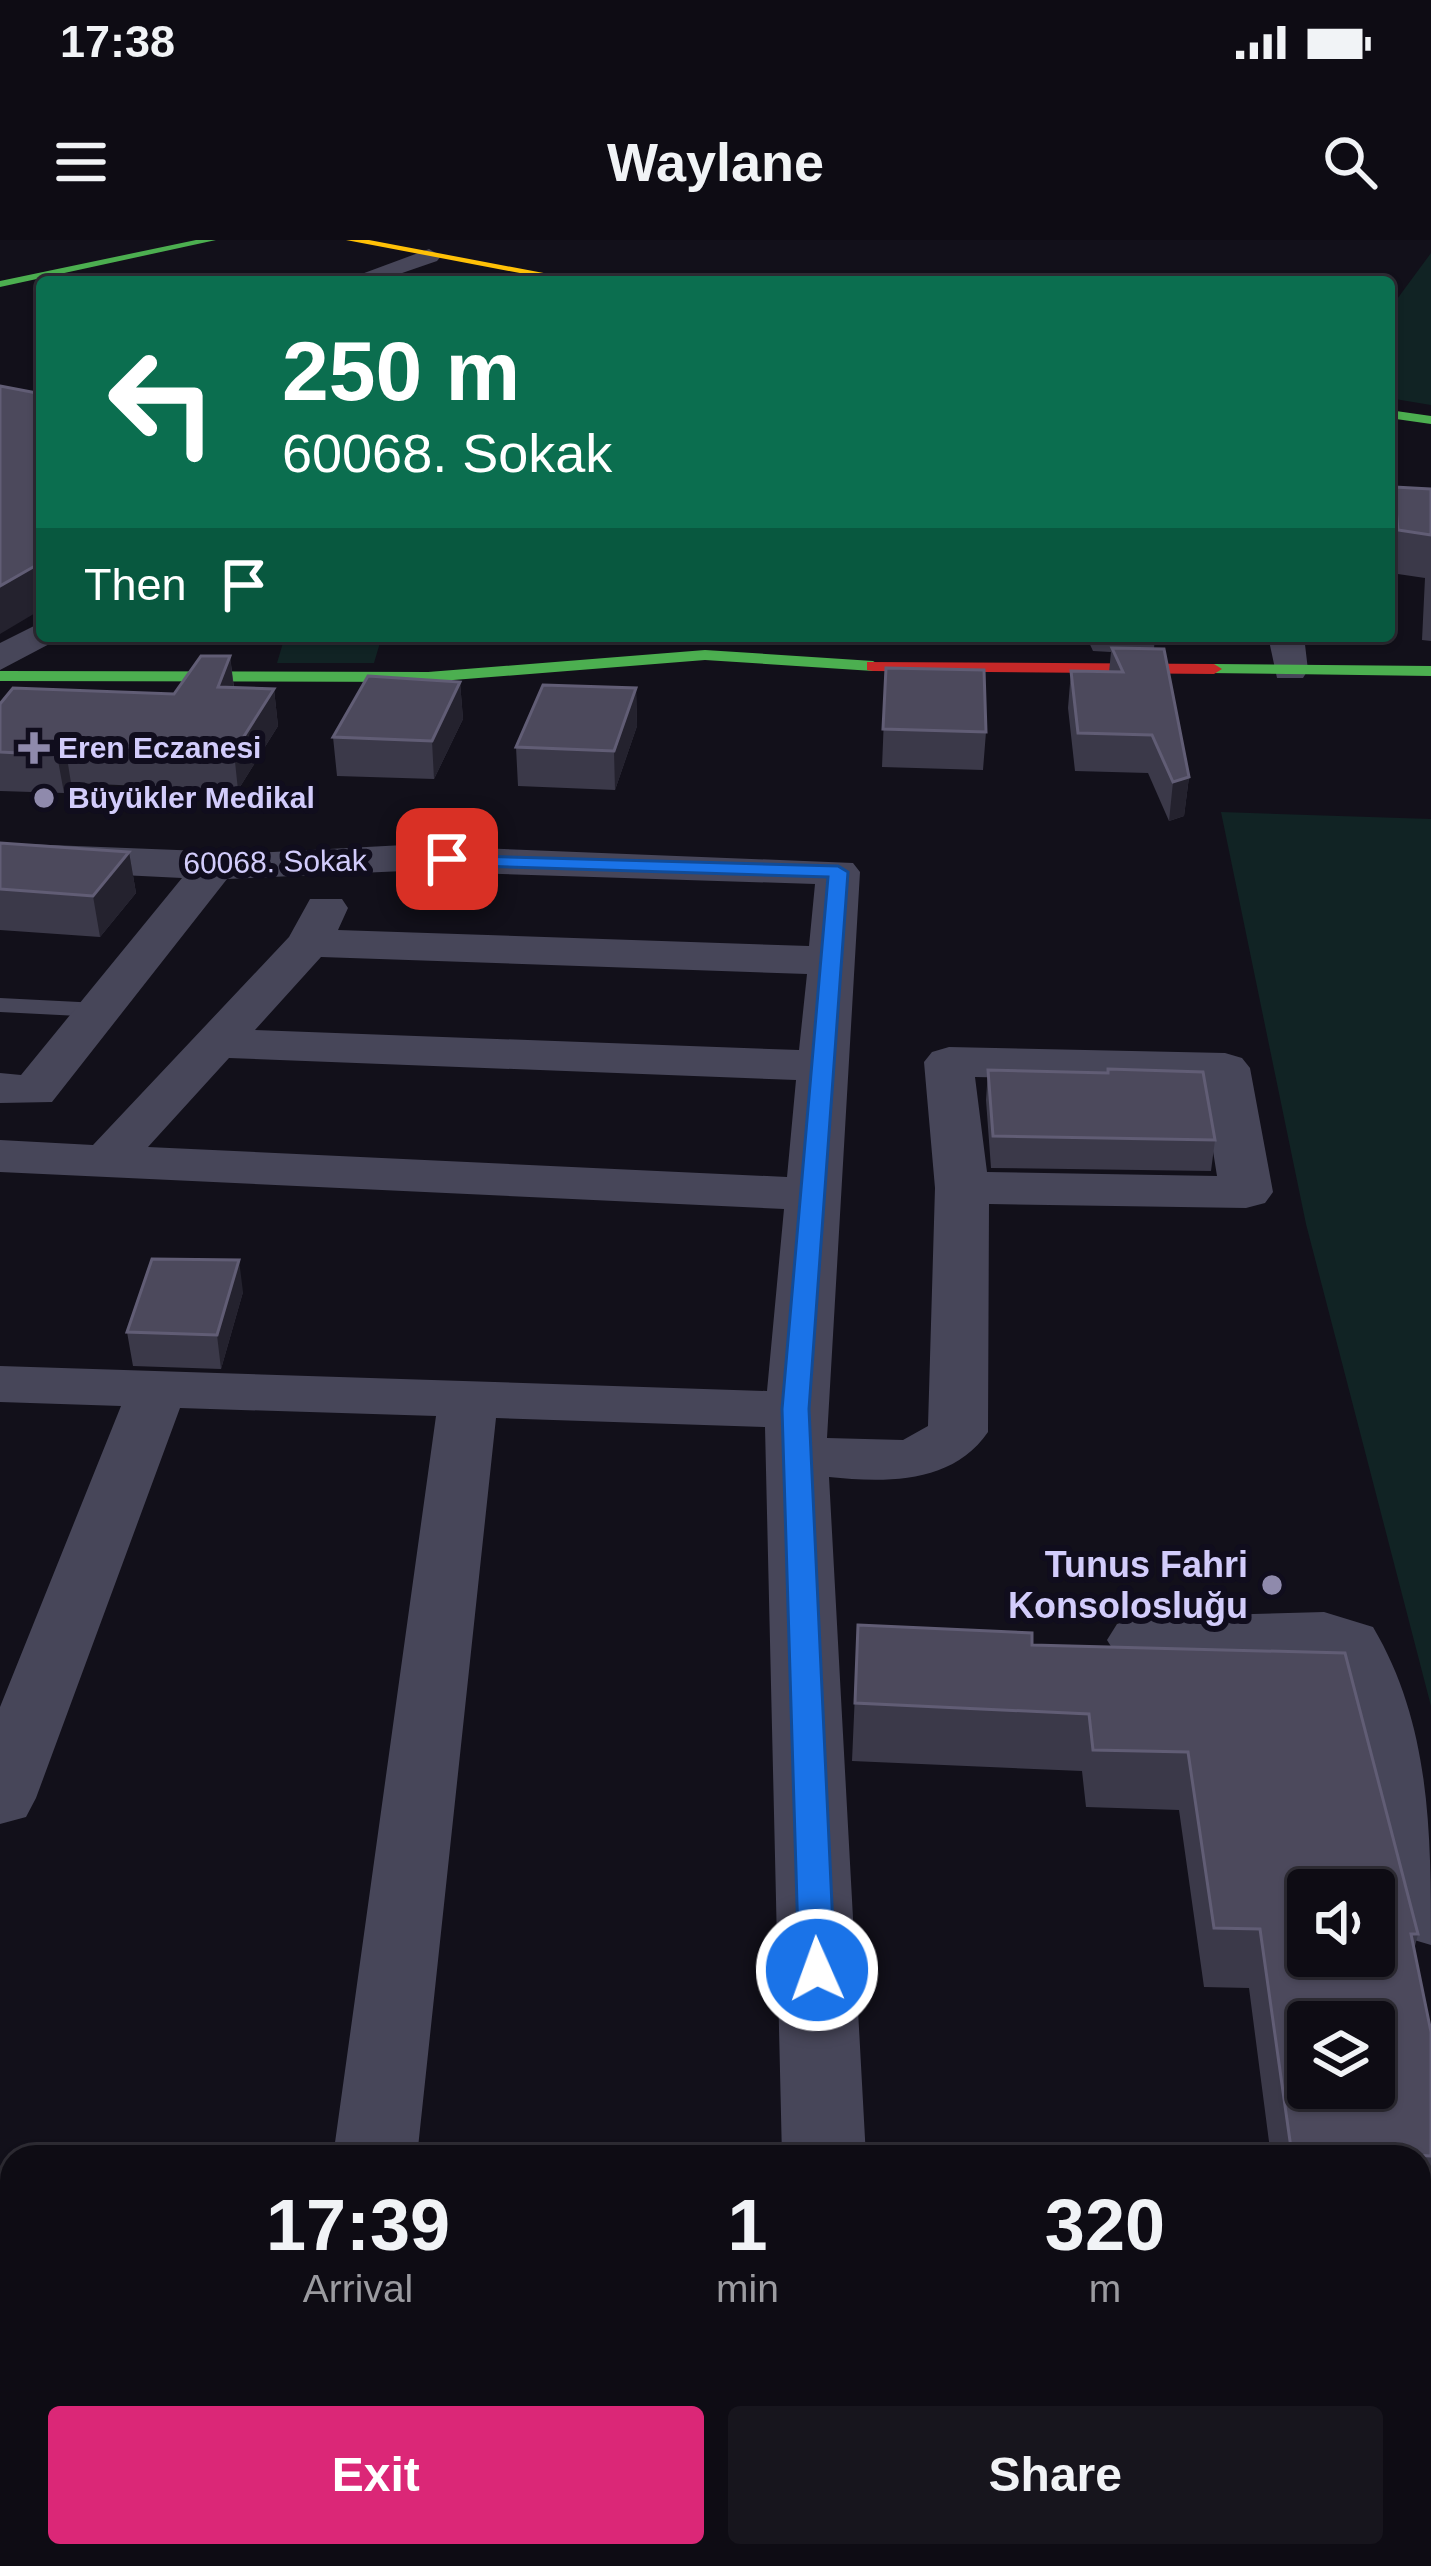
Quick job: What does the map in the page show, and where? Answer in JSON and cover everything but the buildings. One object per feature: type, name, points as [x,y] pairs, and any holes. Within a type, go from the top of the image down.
[{"type":"street","points":[[0,280],[174,240]]},
{"type":"street","points":[[0,280],[212,240]]},
{"type":"street","points":[[352,240],[549,276]]},
{"type":"street","points":[[370,276],[428,256]]},
{"type":"street","points":[[1395,415],[1431,420]]},
{"type":"street","points":[[1395,500],[1431,503]]},
{"type":"street","points":[[1395,511],[1431,514]]},
{"type":"street","points":[[5,682],[36,641]]},
{"type":"street","points":[[726,642],[746,656]]},
{"type":"street","points":[[5,682],[508,674],[630,647],[871,666],[1288,653],[1431,671]]},
{"type":"street","points":[[630,647],[628,670],[667,686]]},
{"type":"street","points":[[718,686],[746,668],[746,656]]},
{"type":"street","points":[[5,682],[609,692]]},
{"type":"street","points":[[793,690],[1431,694]]},
{"type":"street","name":"60068. Sokak","points":[[0,856],[214,867],[348,865],[404,858],[838,872],[832,962]]},
{"type":"street","points":[[549,951],[576,863]]},
{"type":"street","points":[[107,1161],[309,943],[348,865]]},
{"type":"street","points":[[17,1090],[99,1010],[214,867]]},
{"type":"street","points":[[309,943],[832,962],[796,1432],[824,2145]]},
{"type":"street","points":[[215,1043],[823,1066]]},
{"type":"street","points":[[0,1384],[468,1399],[796,1432],[903,1461],[939,1453],[958,1432],[962,1188],[950,1062],[1225,1068],[1246,1192],[962,1188]]},
{"type":"street","points":[[0,1156],[813,1194]]},
{"type":"street","points":[[0,1798],[157,1389]]},
{"type":"street","points":[[376,2145],[468,1399]]},
{"type":"street","points":[[1141,1640],[1324,1635],[1349,1643],[1359,1659],[1431,1916]]},
{"type":"lane","points":[[0,1006],[99,1010]]},
{"type":"shaded area","points":[[1431,253],[1431,405],[1395,399],[1395,302]]},
{"type":"shaded area","points":[[283,642],[380,642],[374,663],[277,663]]},
{"type":"shaded area","points":[[1221,812],[1431,819],[1431,1706],[1306,1224]]},
{"type":"traffic: fast","points":[[38,276],[211,240]]},
{"type":"traffic: fast","points":[[0,284],[36,276]]},
{"type":"traffic: fast","points":[[1395,415],[1431,420]]},
{"type":"traffic: fast","points":[[0,676],[428,677],[705,655],[873,666]]},
{"type":"traffic: fast","points":[[1214,669],[1431,671]]},
{"type":"traffic: slow","points":[[351,240],[552,276]]},
{"type":"traffic: jam","points":[[873,666],[1214,669]]},
{"type":"place","name":"Eren Eczanesi","points":[[34,748]]},
{"type":"place","name":"Büyükler Medikal","points":[[44,798]]},
{"type":"place","name":"Tunus Fahri Konsolosluğu","points":[[1272,1585]]},
{"type":"route","points":[[447,859],[838,872],[795,1409],[817,1970]]}]
